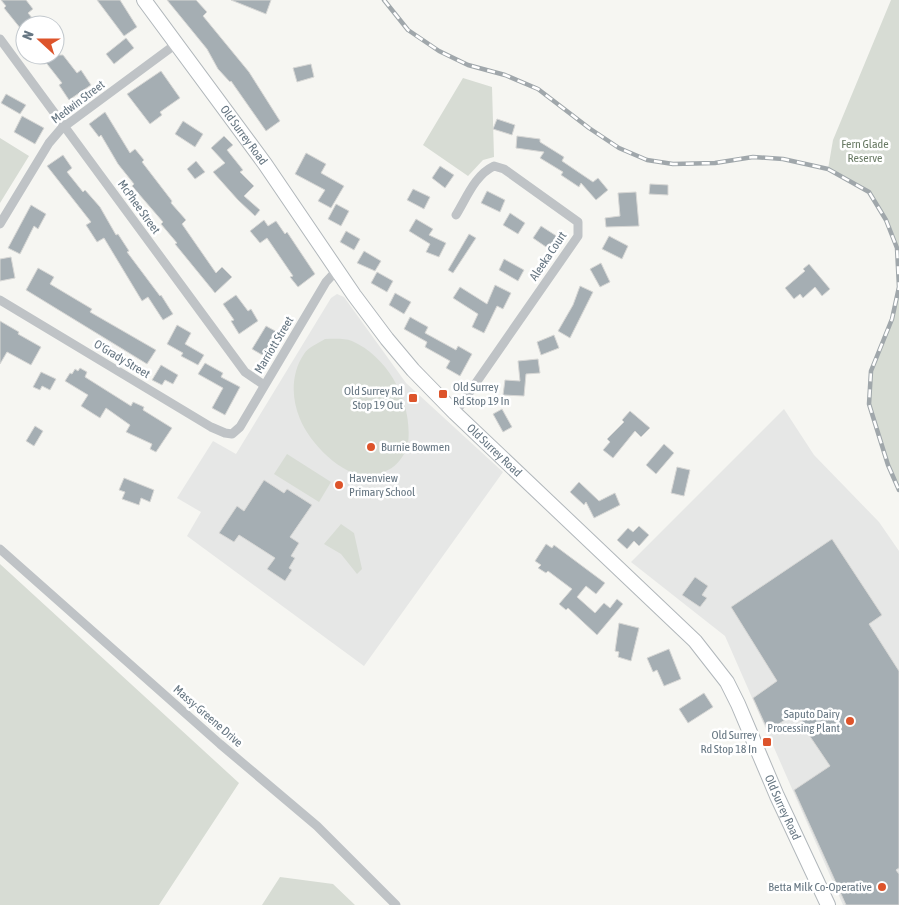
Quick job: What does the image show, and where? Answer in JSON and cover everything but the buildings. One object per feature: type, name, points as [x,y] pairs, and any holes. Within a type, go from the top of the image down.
[{"type":"main road","name":"Old Surrey Road","points":[[144,0],[264,164],[387,340],[455,413],[695,641],[715,666],[727,682],[738,704],[777,796],[828,905]]},
{"type":"street","name":"McPhee Street","points":[[0,39],[245,372],[264,385]]},
{"type":"street","name":"Medwin Street","points":[[0,224],[49,143],[64,126],[176,44]]},
{"type":"street","name":"Aleeka Court","points":[[455,413],[578,236],[578,222],[504,168],[494,166],[486,170],[476,182],[456,215]]},
{"type":"street","name":"Marriott Street","points":[[232,434],[240,427],[326,282],[337,270]]},
{"type":"street","name":"O'Grady Street","points":[[0,300],[211,427],[232,434]]},
{"type":"street","name":"Massy-Greene Drive","points":[[0,549],[220,744],[317,826],[396,905]]},
{"type":"shaded area","name":"Havenview Primary School","points":[[337,294],[344,297],[406,383],[503,472],[364,666],[187,536],[201,512],[177,498],[213,441],[236,454],[331,298]]},
{"type":"shaded area","points":[[784,409],[814,455],[879,522],[899,551],[899,905],[843,905],[725,636],[631,562]]},
{"type":"green space","name":"Fern Glade Reserve","points":[[891,0],[899,0],[899,490],[888,465],[869,404],[872,369],[892,319],[898,287],[897,248],[886,220],[869,192],[828,169],[833,140]]},
{"type":"green space","points":[[463,78],[492,87],[494,157],[483,160],[468,176],[423,145]]},
{"type":"green space","points":[[0,138],[29,156],[0,203]]},
{"type":"green space","points":[[325,339],[349,340],[366,349],[388,371],[402,398],[407,413],[409,429],[407,448],[395,466],[377,475],[363,476],[340,466],[320,449],[300,419],[294,394],[297,369],[306,352]]},
{"type":"green space","points":[[287,454],[331,482],[319,502],[274,474]]},
{"type":"green space","points":[[341,524],[354,533],[362,569],[357,574],[341,554],[324,544]]},
{"type":"green space","points":[[0,564],[239,783],[159,905],[0,905]]},
{"type":"green space","points":[[280,877],[333,884],[355,905],[262,905]]},
{"type":"railway","points":[[384,0],[408,30],[439,51],[468,65],[505,75],[538,89],[619,148],[647,160],[673,164],[715,163],[753,157],[783,159],[828,169],[869,192],[886,220],[897,248],[899,287],[892,319],[871,371],[869,404],[888,465],[899,490]]},
{"type":"place","name":"Old Surrey Rd Stop 19 In","points":[[443,394]]},
{"type":"place","name":"Old Surrey Rd Stop 19 Out","points":[[413,398]]},
{"type":"place","name":"Burnie Bowmen","points":[[371,447]]},
{"type":"place","name":"Havenview Primary School","points":[[339,485]]},
{"type":"place","name":"Saputo Dairy Processing Plant","points":[[850,721]]},
{"type":"place","name":"Old Surrey Rd Stop 18 In","points":[[767,742]]},
{"type":"place","name":"Betta Milk Co-Operative","points":[[882,887]]}]
